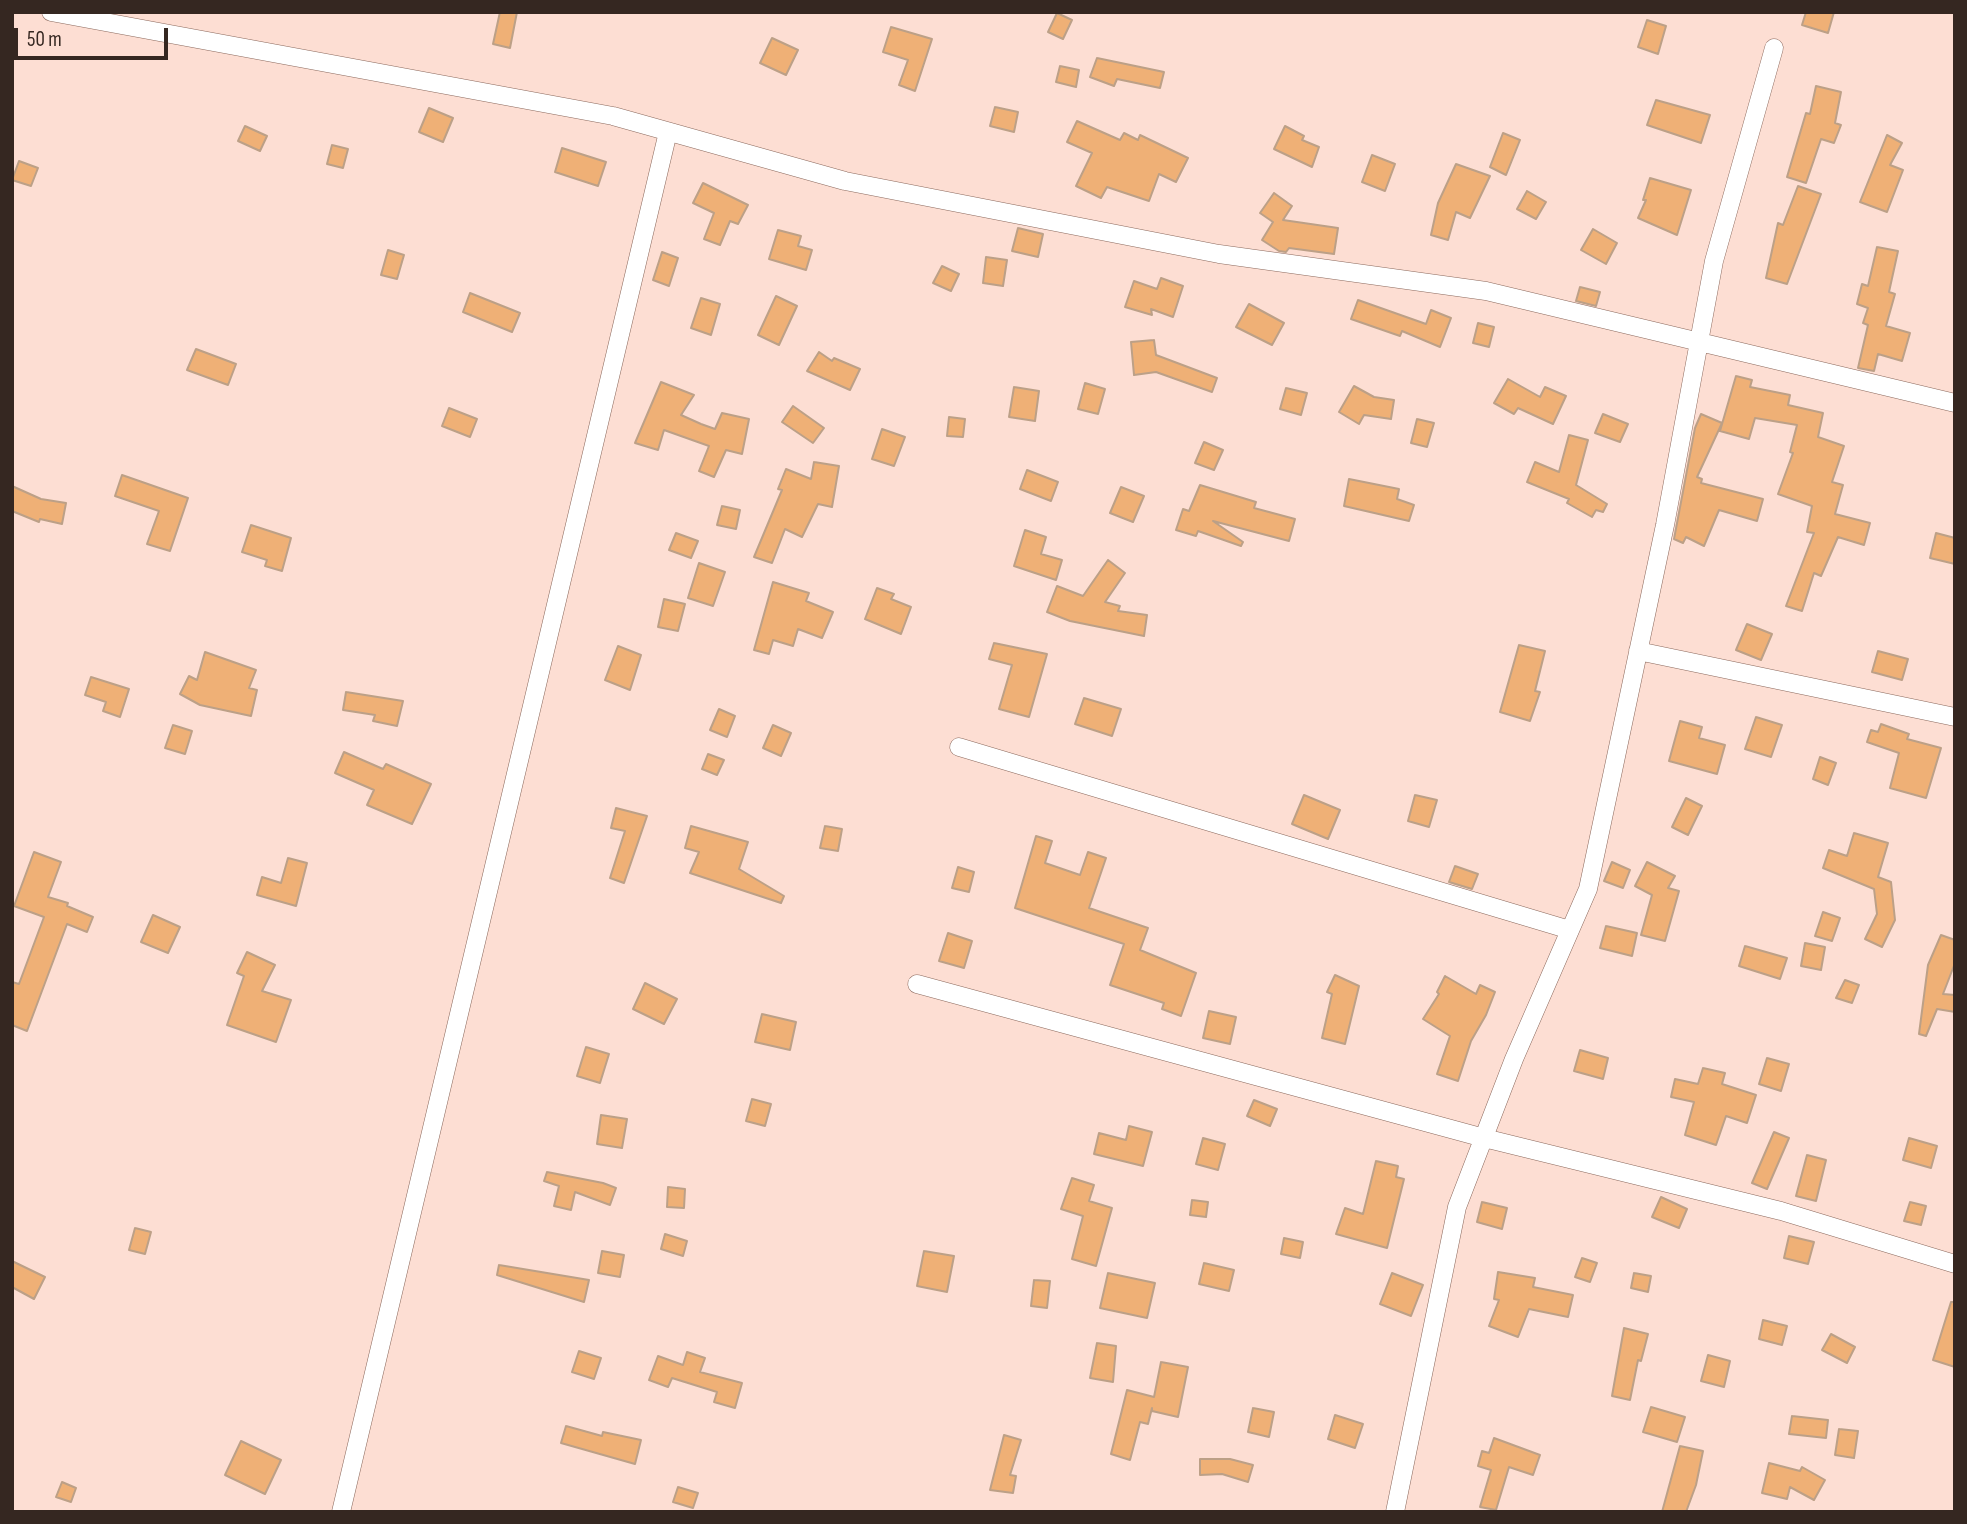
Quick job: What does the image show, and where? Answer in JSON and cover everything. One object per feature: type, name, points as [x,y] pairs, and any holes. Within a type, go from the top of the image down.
[{"type":"street","points":[[51,12],[613,116],[845,181],[1219,254],[1486,291],[1955,403]]},
{"type":"street","points":[[1395,1512],[1457,1207],[1588,889],[1638,651],[1714,261],[1774,48]]},
{"type":"street","points":[[341,1512],[668,132]]},
{"type":"street","points":[[1638,651],[1955,717]]},
{"type":"street","points":[[959,747],[1570,930]]},
{"type":"street","points":[[917,984],[1484,1138],[1781,1211],[1955,1264]]},
{"type":"building","points":[[500,12],[517,12],[510,48],[493,44]]},
{"type":"building","points":[[1806,12],[1834,12],[1828,33],[1802,25]]},
{"type":"building","points":[[1057,13],[1072,20],[1063,39],[1048,32]]},
{"type":"building","points":[[1647,20],[1666,26],[1658,54],[1638,47]]},
{"type":"building","points":[[891,27],[932,39],[915,91],[899,85],[908,60],[883,52]]},
{"type":"building","points":[[772,38],[798,50],[786,75],[760,63]]},
{"type":"building","points":[[1097,58],[1164,72],[1160,88],[1117,79],[1114,86],[1090,77]]},
{"type":"building","points":[[1060,66],[1079,70],[1076,87],[1056,82]]},
{"type":"building","points":[[1816,86],[1841,92],[1835,123],[1841,125],[1834,143],[1821,139],[1806,183],[1787,177],[1806,113],[1810,114]]},
{"type":"building","points":[[1656,100],[1710,115],[1701,143],[1647,125]]},
{"type":"building","points":[[995,107],[1018,112],[1014,132],[990,126]]},
{"type":"building","points":[[429,108],[453,118],[443,142],[419,132]]},
{"type":"building","points":[[1077,121],[1120,140],[1124,133],[1138,140],[1140,135],[1188,158],[1176,182],[1159,174],[1149,201],[1107,187],[1101,198],[1076,186],[1092,153],[1067,142]]},
{"type":"building","points":[[245,126],[267,136],[260,151],[238,141]]},
{"type":"building","points":[[1285,126],[1304,136],[1302,140],[1319,147],[1312,167],[1274,149]]},
{"type":"building","points":[[1503,133],[1520,140],[1506,175],[1490,167]]},
{"type":"building","points":[[1887,135],[1902,143],[1890,165],[1903,170],[1887,212],[1860,202]]},
{"type":"building","points":[[332,145],[348,149],[343,168],[327,164]]},
{"type":"building","points":[[562,148],[606,162],[598,186],[555,172]]},
{"type":"building","points":[[1372,155],[1395,164],[1385,191],[1362,182]]},
{"type":"building","points":[[19,161],[38,168],[31,186],[12,180]]},
{"type":"building","points":[[1456,164],[1490,176],[1470,218],[1456,212],[1448,240],[1431,235],[1438,203]]},
{"type":"building","points":[[1650,178],[1691,190],[1677,235],[1638,218],[1646,200],[1643,200]]},
{"type":"building","points":[[703,183],[748,205],[738,224],[730,221],[720,245],[704,239],[714,213],[693,203]]},
{"type":"building","points":[[1798,186],[1821,194],[1787,284],[1766,278],[1778,223],[1783,225]]},
{"type":"building","points":[[1527,191],[1546,202],[1536,219],[1517,209]]},
{"type":"building","points":[[1274,193],[1292,206],[1283,220],[1338,228],[1334,254],[1289,248],[1286,252],[1279,251],[1262,240],[1273,222],[1260,213]]},
{"type":"building","points":[[1018,228],[1043,234],[1038,257],[1012,251]]},
{"type":"building","points":[[1593,229],[1617,243],[1606,264],[1581,250]]},
{"type":"building","points":[[778,230],[801,236],[798,246],[812,250],[806,270],[769,259]]},
{"type":"building","points":[[1877,247],[1898,251],[1889,292],[1895,294],[1886,326],[1910,333],[1902,361],[1878,354],[1874,371],[1858,368],[1868,325],[1863,323],[1868,308],[1857,304],[1862,284],[1868,286]]},
{"type":"building","points":[[388,250],[404,255],[397,279],[381,275]]},
{"type":"building","points":[[662,252],[678,258],[669,286],[653,280]]},
{"type":"building","points":[[986,257],[1007,260],[1003,286],[983,283]]},
{"type":"building","points":[[942,266],[959,274],[951,291],[933,283]]},
{"type":"building","points":[[1161,278],[1183,286],[1173,317],[1151,309],[1152,315],[1125,307],[1134,281],[1157,289]]},
{"type":"building","points":[[1580,287],[1600,292],[1596,306],[1576,301]]},
{"type":"building","points":[[470,293],[520,313],[512,332],[463,312]]},
{"type":"building","points":[[776,296],[797,306],[779,345],[758,335]]},
{"type":"building","points":[[701,298],[720,304],[711,335],[691,328]]},
{"type":"building","points":[[1358,300],[1426,324],[1431,310],[1451,318],[1440,347],[1402,331],[1400,336],[1351,319]]},
{"type":"building","points":[[1249,304],[1284,323],[1272,345],[1236,327]]},
{"type":"building","points":[[1478,323],[1494,327],[1489,347],[1473,343]]},
{"type":"building","points":[[1154,340],[1156,355],[1217,378],[1212,392],[1156,372],[1134,375],[1131,342]]},
{"type":"building","points":[[196,349],[236,364],[228,385],[187,370]]},
{"type":"building","points":[[819,352],[832,361],[834,358],[860,369],[850,390],[807,371]]},
{"type":"building","points":[[1736,376],[1752,380],[1750,387],[1790,395],[1788,405],[1823,413],[1818,437],[1844,446],[1832,482],[1843,485],[1835,514],[1870,523],[1864,545],[1838,537],[1821,576],[1814,573],[1802,611],[1786,606],[1814,533],[1807,532],[1812,506],[1778,494],[1793,453],[1790,452],[1797,425],[1755,418],[1749,439],[1720,431]]},
{"type":"building","points":[[1508,379],[1540,397],[1545,387],[1566,396],[1553,424],[1518,408],[1514,414],[1494,403]]},
{"type":"building","points":[[661,382],[694,395],[681,415],[701,424],[715,429],[722,413],[749,419],[742,454],[726,450],[714,477],[699,471],[709,446],[664,430],[658,450],[635,443]]},
{"type":"building","points":[[1085,383],[1105,389],[1098,414],[1078,409]]},
{"type":"building","points":[[1354,386],[1374,397],[1394,400],[1391,419],[1364,415],[1359,424],[1339,412]]},
{"type":"building","points":[[1014,387],[1039,391],[1035,421],[1009,417]]},
{"type":"building","points":[[1286,388],[1307,393],[1301,415],[1280,409]]},
{"type":"building","points":[[793,406],[824,428],[813,443],[782,422]]},
{"type":"building","points":[[449,408],[477,419],[470,437],[442,426]]},
{"type":"building","points":[[1603,414],[1628,424],[1620,442],[1595,433]]},
{"type":"building","points":[[1701,414],[1722,423],[1697,477],[1702,479],[1701,483],[1763,499],[1757,521],[1719,510],[1704,546],[1686,537],[1683,543],[1674,539],[1695,428]]},
{"type":"building","points":[[949,417],[965,419],[963,437],[947,436]]},
{"type":"building","points":[[1417,419],[1434,423],[1427,447],[1411,443]]},
{"type":"building","points":[[882,429],[905,437],[894,466],[872,459]]},
{"type":"building","points":[[1569,435],[1588,440],[1576,485],[1607,504],[1603,512],[1596,510],[1592,517],[1567,503],[1569,499],[1527,482],[1535,462],[1559,472]]},
{"type":"building","points":[[1204,442],[1223,450],[1214,470],[1195,463]]},
{"type":"building","points":[[814,462],[839,466],[832,507],[818,504],[802,537],[785,529],[772,563],[754,557],[782,490],[778,489],[786,469],[811,479]]},
{"type":"building","points":[[1027,470],[1058,482],[1051,501],[1020,489]]},
{"type":"building","points":[[122,475],[188,498],[170,551],[147,544],[159,511],[115,496]]},
{"type":"building","points":[[1349,479],[1399,489],[1397,499],[1414,505],[1409,521],[1344,506]]},
{"type":"building","points":[[1200,485],[1256,502],[1254,508],[1295,519],[1289,541],[1213,521],[1243,542],[1241,546],[1198,531],[1196,536],[1176,530],[1183,509],[1189,511]]},
{"type":"building","points":[[12,486],[41,499],[66,503],[62,524],[40,519],[39,522],[12,511]]},
{"type":"building","points":[[1121,487],[1144,496],[1133,522],[1110,513]]},
{"type":"building","points":[[722,506],[740,510],[736,529],[717,525]]},
{"type":"building","points":[[251,525],[291,538],[282,571],[265,566],[267,560],[242,552]]},
{"type":"building","points":[[1025,530],[1046,537],[1041,554],[1062,560],[1056,580],[1014,566]]},
{"type":"building","points":[[676,533],[698,541],[691,558],[669,550]]},
{"type":"building","points":[[1936,533],[1955,538],[1955,564],[1930,558]]},
{"type":"building","points":[[1108,560],[1125,573],[1105,602],[1120,606],[1118,611],[1147,615],[1144,636],[1070,621],[1047,612],[1057,586],[1083,596]]},
{"type":"building","points":[[699,563],[725,572],[713,606],[688,598]]},
{"type":"building","points":[[773,582],[809,593],[806,601],[833,612],[822,638],[798,629],[793,646],[773,640],[769,654],[754,650]]},
{"type":"building","points":[[877,588],[894,594],[891,599],[911,607],[901,634],[865,619]]},
{"type":"building","points":[[664,599],[685,604],[678,631],[658,627]]},
{"type":"building","points":[[1747,624],[1772,634],[1761,660],[1736,650]]},
{"type":"building","points":[[994,643],[1047,654],[1029,717],[999,709],[1012,665],[989,659]]},
{"type":"building","points":[[1519,645],[1545,651],[1535,691],[1540,692],[1530,721],[1500,712]]},
{"type":"building","points":[[618,646],[641,655],[630,690],[605,680]]},
{"type":"building","points":[[1878,651],[1908,659],[1902,680],[1872,672]]},
{"type":"building","points":[[205,652],[256,670],[249,688],[257,690],[251,716],[200,705],[180,694],[189,676],[197,680]]},
{"type":"building","points":[[91,677],[129,689],[120,717],[103,711],[106,702],[85,695]]},
{"type":"building","points":[[346,692],[403,701],[397,726],[373,721],[375,715],[343,710]]},
{"type":"building","points":[[1084,698],[1121,709],[1112,736],[1075,724]]},
{"type":"building","points":[[719,709],[735,716],[727,737],[710,730]]},
{"type":"building","points":[[1756,717],[1782,725],[1771,757],[1745,749]]},
{"type":"building","points":[[1680,721],[1702,727],[1699,738],[1725,745],[1717,774],[1669,761]]},
{"type":"building","points":[[1881,724],[1909,734],[1907,739],[1941,748],[1926,798],[1890,788],[1899,753],[1867,742],[1871,730],[1878,732]]},
{"type":"building","points":[[173,725],[192,731],[185,754],[165,748]]},
{"type":"building","points":[[773,725],[791,733],[781,756],[763,748]]},
{"type":"building","points":[[344,752],[383,769],[386,764],[431,784],[412,824],[367,805],[374,790],[335,773]]},
{"type":"building","points":[[708,754],[724,760],[717,775],[702,769]]},
{"type":"building","points":[[1820,757],[1836,763],[1828,785],[1813,779]]},
{"type":"building","points":[[1304,795],[1340,810],[1328,839],[1292,824]]},
{"type":"building","points":[[1415,795],[1437,800],[1429,827],[1408,821]]},
{"type":"building","points":[[1686,798],[1702,806],[1688,835],[1672,827]]},
{"type":"building","points":[[616,808],[647,816],[624,883],[610,878],[625,831],[611,828]]},
{"type":"building","points":[[691,826],[748,842],[739,869],[784,896],[781,903],[690,873],[699,852],[685,848]]},
{"type":"building","points":[[825,826],[842,829],[838,851],[820,848]]},
{"type":"building","points":[[1854,833],[1888,843],[1878,877],[1891,882],[1895,920],[1882,947],[1865,939],[1877,914],[1874,889],[1823,868],[1829,850],[1847,856]]},
{"type":"building","points":[[1036,836],[1052,841],[1045,863],[1080,875],[1088,852],[1106,858],[1089,908],[1148,928],[1140,950],[1196,973],[1181,1016],[1162,1009],[1164,1003],[1110,985],[1124,944],[1015,908]]},
{"type":"building","points":[[34,852],[61,862],[48,897],[68,903],[67,906],[93,917],[87,932],[67,924],[27,1031],[12,1025],[12,982],[19,984],[44,917],[14,906]]},
{"type":"building","points":[[288,858],[307,863],[296,906],[257,895],[262,877],[281,883]]},
{"type":"building","points":[[1612,862],[1630,870],[1623,888],[1604,881]]},
{"type":"building","points":[[1647,862],[1675,876],[1668,888],[1679,891],[1665,941],[1641,935],[1652,895],[1635,886]]},
{"type":"building","points":[[1455,866],[1478,874],[1472,889],[1449,882]]},
{"type":"building","points":[[958,867],[974,872],[969,892],[952,888]]},
{"type":"building","points":[[1823,912],[1840,918],[1832,941],[1815,936]]},
{"type":"building","points":[[153,915],[180,927],[168,953],[141,942]]},
{"type":"building","points":[[1606,926],[1637,933],[1632,956],[1600,948]]},
{"type":"building","points":[[948,933],[972,941],[964,968],[939,961]]},
{"type":"building","points":[[1941,935],[1955,940],[1955,963],[1943,994],[1955,995],[1955,1012],[1937,1009],[1926,1036],[1919,1034],[1928,965]]},
{"type":"building","points":[[1805,943],[1825,947],[1821,970],[1801,966]]},
{"type":"building","points":[[1745,946],[1787,958],[1780,979],[1739,966]]},
{"type":"building","points":[[247,952],[275,965],[262,991],[291,1000],[276,1042],[227,1025],[244,976],[237,973]]},
{"type":"building","points":[[1335,975],[1359,986],[1345,1044],[1322,1038],[1332,994],[1327,992]]},
{"type":"building","points":[[1445,976],[1476,994],[1480,985],[1495,992],[1471,1041],[1458,1081],[1437,1074],[1450,1036],[1423,1019],[1439,994],[1437,992]]},
{"type":"building","points":[[1845,980],[1859,985],[1852,1003],[1836,998]]},
{"type":"building","points":[[645,983],[677,999],[664,1024],[633,1009]]},
{"type":"building","points":[[1209,1011],[1236,1017],[1230,1044],[1203,1038]]},
{"type":"building","points":[[762,1014],[796,1022],[790,1050],[755,1042]]},
{"type":"building","points":[[586,1047],[609,1054],[600,1083],[577,1076]]},
{"type":"building","points":[[1580,1050],[1608,1058],[1603,1079],[1574,1071]]},
{"type":"building","points":[[1767,1058],[1789,1064],[1781,1091],[1759,1084]]},
{"type":"building","points":[[1703,1068],[1725,1073],[1722,1084],[1756,1095],[1747,1123],[1726,1116],[1716,1145],[1685,1135],[1694,1102],[1671,1097],[1675,1079],[1698,1084]]},
{"type":"building","points":[[752,1099],[771,1104],[765,1126],[746,1121]]},
{"type":"building","points":[[1254,1100],[1277,1109],[1270,1126],[1247,1116]]},
{"type":"building","points":[[601,1115],[627,1119],[622,1148],[597,1144]]},
{"type":"building","points":[[1129,1126],[1152,1132],[1143,1166],[1094,1154],[1099,1133],[1126,1140]]},
{"type":"building","points":[[1774,1132],[1789,1138],[1767,1189],[1752,1183]]},
{"type":"building","points":[[1203,1138],[1225,1144],[1218,1170],[1196,1164]]},
{"type":"building","points":[[1909,1138],[1937,1146],[1931,1168],[1903,1160]]},
{"type":"building","points":[[1807,1155],[1826,1160],[1816,1201],[1796,1196]]},
{"type":"building","points":[[1376,1161],[1398,1166],[1396,1177],[1404,1179],[1387,1248],[1336,1234],[1345,1208],[1363,1214]]},
{"type":"building","points":[[547,1172],[616,1188],[610,1205],[575,1192],[571,1210],[554,1206],[559,1186],[544,1181]]},
{"type":"building","points":[[1072,1178],[1094,1185],[1089,1201],[1112,1208],[1096,1266],[1072,1259],[1083,1216],[1061,1209]]},
{"type":"building","points":[[668,1187],[685,1189],[684,1208],[667,1207]]},
{"type":"building","points":[[1661,1197],[1687,1209],[1679,1228],[1652,1217]]},
{"type":"building","points":[[1192,1200],[1208,1202],[1206,1217],[1190,1215]]},
{"type":"building","points":[[1482,1202],[1507,1208],[1502,1229],[1477,1222]]},
{"type":"building","points":[[1910,1202],[1926,1206],[1921,1225],[1904,1221]]},
{"type":"building","points":[[135,1228],[151,1232],[145,1254],[129,1250]]},
{"type":"building","points":[[665,1234],[687,1241],[683,1256],[661,1249]]},
{"type":"building","points":[[1789,1236],[1814,1242],[1808,1264],[1784,1258]]},
{"type":"building","points":[[1284,1238],[1303,1242],[1300,1258],[1281,1254]]},
{"type":"building","points":[[602,1251],[624,1255],[620,1277],[598,1273]]},
{"type":"building","points":[[924,1251],[954,1256],[947,1292],[917,1286]]},
{"type":"building","points":[[1582,1258],[1597,1263],[1590,1282],[1575,1277]]},
{"type":"building","points":[[12,1261],[45,1277],[34,1299],[12,1287]]},
{"type":"building","points":[[1204,1263],[1234,1270],[1229,1291],[1199,1284]]},
{"type":"building","points":[[499,1265],[589,1280],[584,1302],[497,1275]]},
{"type":"building","points":[[1498,1272],[1535,1278],[1533,1287],[1573,1295],[1568,1317],[1529,1309],[1518,1337],[1489,1326],[1499,1300],[1494,1299]]},
{"type":"building","points":[[1108,1273],[1155,1283],[1147,1318],[1100,1308]]},
{"type":"building","points":[[1392,1273],[1423,1285],[1411,1316],[1380,1304]]},
{"type":"building","points":[[1634,1273],[1651,1276],[1648,1292],[1631,1288]]},
{"type":"building","points":[[1034,1280],[1050,1281],[1047,1308],[1031,1306]]},
{"type":"building","points":[[1951,1302],[1955,1302],[1955,1367],[1933,1360]]},
{"type":"building","points":[[1763,1320],[1787,1326],[1782,1345],[1759,1339]]},
{"type":"building","points":[[1624,1328],[1648,1334],[1641,1361],[1638,1360],[1630,1400],[1612,1396]]},
{"type":"building","points":[[1831,1334],[1855,1347],[1847,1363],[1822,1350]]},
{"type":"building","points":[[1097,1343],[1116,1346],[1113,1382],[1090,1378]]},
{"type":"building","points":[[579,1351],[601,1358],[594,1379],[572,1372]]},
{"type":"building","points":[[687,1352],[705,1358],[700,1372],[742,1383],[735,1408],[714,1402],[717,1392],[672,1378],[668,1387],[649,1380],[658,1356],[683,1365]]},
{"type":"building","points":[[1708,1355],[1730,1361],[1724,1387],[1701,1381]]},
{"type":"building","points":[[1161,1362],[1188,1367],[1178,1417],[1152,1411],[1152,1408],[1148,1424],[1140,1422],[1130,1460],[1111,1454],[1127,1390],[1154,1397]]},
{"type":"building","points":[[1651,1407],[1685,1417],[1677,1442],[1643,1432]]},
{"type":"building","points":[[1253,1408],[1274,1412],[1269,1437],[1248,1432]]},
{"type":"building","points":[[1335,1415],[1363,1424],[1355,1448],[1328,1439]]},
{"type":"building","points":[[1792,1416],[1828,1420],[1826,1438],[1789,1434]]},
{"type":"building","points":[[566,1426],[602,1436],[603,1432],[641,1440],[635,1464],[561,1443]]},
{"type":"building","points":[[1839,1429],[1858,1431],[1854,1458],[1835,1455]]},
{"type":"building","points":[[1004,1435],[1021,1440],[1010,1475],[1016,1476],[1013,1493],[990,1490]]},
{"type":"building","points":[[1494,1438],[1540,1455],[1533,1475],[1509,1467],[1496,1510],[1480,1507],[1491,1470],[1478,1466],[1482,1451],[1489,1453]]},
{"type":"building","points":[[241,1441],[281,1460],[265,1494],[225,1475]]},
{"type":"building","points":[[1680,1446],[1703,1451],[1696,1485],[1686,1512],[1662,1512]]},
{"type":"building","points":[[1200,1459],[1230,1459],[1253,1465],[1248,1482],[1222,1474],[1200,1475]]},
{"type":"building","points":[[1769,1463],[1800,1471],[1802,1467],[1825,1480],[1814,1500],[1790,1487],[1787,1499],[1762,1493]]},
{"type":"building","points":[[62,1482],[76,1488],[71,1502],[56,1497]]},
{"type":"building","points":[[678,1487],[698,1493],[693,1508],[673,1502]]}]
